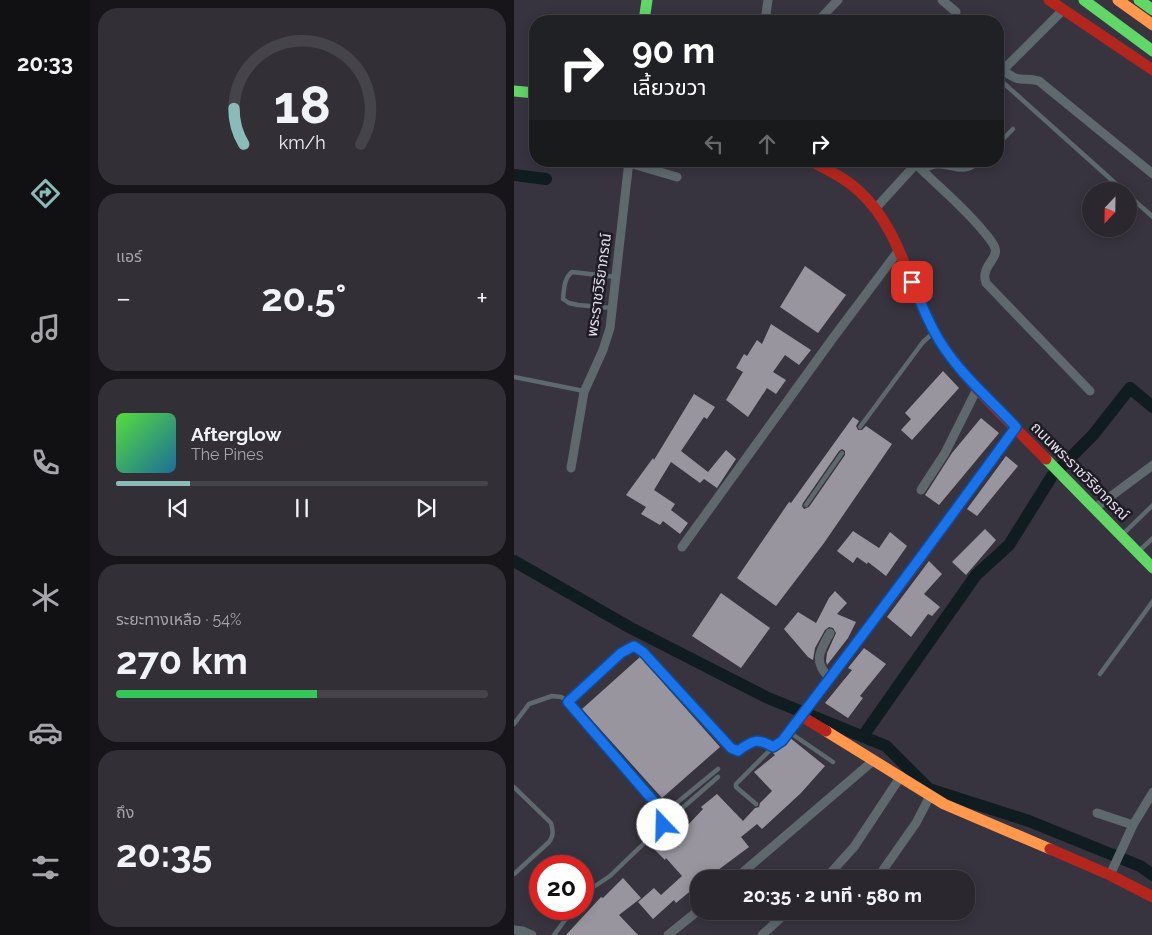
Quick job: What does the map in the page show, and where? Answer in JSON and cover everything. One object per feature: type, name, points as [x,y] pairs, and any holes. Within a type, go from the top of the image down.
[{"type":"main road","points":[[645,15],[647,0]]},
{"type":"main road","points":[[1049,0],[1152,70]]},
{"type":"main road","points":[[1084,0],[1152,51]]},
{"type":"main road","points":[[1118,0],[1152,25]]},
{"type":"main road","points":[[1139,0],[1152,10]]},
{"type":"main road","points":[[514,91],[529,92]]},
{"type":"main road","name":"ถนนพระราชวิริยาภรณ์","points":[[821,167],[853,186],[875,209],[891,232],[934,332],[956,362],[1068,482],[1122,535],[1152,568]]},
{"type":"main road","points":[[1016,427],[914,568],[801,715],[962,814],[1112,871],[1152,897]]},
{"type":"street","points":[[766,15],[768,0]]},
{"type":"street","points":[[824,15],[838,0]]},
{"type":"street","points":[[942,0],[956,12]]},
{"type":"street","points":[[1004,71],[1062,10]]},
{"type":"street","points":[[1004,76],[1040,81],[1152,174]]},
{"type":"street","name":"พระราชวิริยาภรณ์","points":[[571,468],[584,392],[604,350],[610,328],[628,167]]},
{"type":"street","points":[[645,167],[677,177]]},
{"type":"street","points":[[875,209],[911,167]]},
{"type":"street","points":[[918,167],[977,224],[992,242],[996,253],[984,270],[983,277],[986,283],[1090,391]]},
{"type":"street","points":[[682,547],[899,250]]},
{"type":"street","points":[[921,490],[945,453],[978,387]]},
{"type":"street","points":[[1095,508],[1152,465]]},
{"type":"street","points":[[830,632],[820,652],[819,663],[822,671],[830,678]]},
{"type":"street","points":[[746,870],[874,760]]},
{"type":"street","points":[[834,870],[854,847],[901,776]]},
{"type":"street","points":[[1112,871],[1133,825],[1152,792]]},
{"type":"street","points":[[883,870],[916,823],[930,796]]},
{"type":"street","points":[[1097,813],[1133,825]]},
{"type":"street","points":[[668,935],[690,917]]},
{"type":"street","points":[[762,935],[778,920]]},
{"type":"street","points":[[514,929],[524,930],[532,935]]},
{"type":"lane","points":[[1004,79],[1114,182]]},
{"type":"lane","points":[[1004,138],[1013,129]]},
{"type":"lane","points":[[923,171],[935,167]]},
{"type":"lane","points":[[943,167],[963,171],[974,167]]},
{"type":"lane","points":[[1137,203],[1152,217]]},
{"type":"lane","points":[[612,308],[569,303],[563,299],[564,285],[568,275],[572,272],[616,277]]},
{"type":"lane","points":[[860,427],[922,342],[934,332]]},
{"type":"lane","points":[[514,377],[584,392]]},
{"type":"lane","points":[[806,505],[842,453]]},
{"type":"lane","points":[[1122,535],[1152,505]]},
{"type":"lane","points":[[1138,552],[1152,538]]},
{"type":"lane","points":[[1100,674],[1152,601]]},
{"type":"lane","points":[[568,702],[621,653],[634,646],[643,652],[731,748],[738,751],[754,741],[763,741],[773,747]]},
{"type":"lane","points":[[514,724],[529,704],[552,696],[561,697],[568,702],[656,804],[663,825]]},
{"type":"lane","points":[[756,804],[736,787],[736,784],[773,747],[782,741],[801,715]]},
{"type":"lane","points":[[789,732],[833,762]]},
{"type":"lane","points":[[663,825],[668,810],[718,769]]},
{"type":"lane","points":[[594,887],[610,876],[663,825],[718,777]]},
{"type":"lane","points":[[514,787],[551,823],[553,836],[550,842],[514,874]]},
{"type":"lane","points":[[554,935],[565,920]]},
{"type":"building","points":[[805,266],[846,295],[818,333],[780,307]]},
{"type":"building","points":[[771,324],[811,350],[799,365],[785,355],[773,372],[786,380],[776,394],[767,388],[748,417],[726,400],[743,372],[736,368],[744,354],[747,356],[757,340],[762,344]]},
{"type":"building","points":[[943,371],[959,388],[912,440],[901,430],[911,419],[905,413]]},
{"type":"building","points":[[694,394],[715,407],[707,419],[704,417],[681,451],[708,472],[726,450],[736,459],[717,488],[704,479],[700,483],[671,462],[654,490],[675,504],[671,510],[688,523],[680,534],[663,521],[660,525],[641,514],[646,507],[626,495],[653,458],[654,460]]},
{"type":"building","points":[[853,417],[859,421],[856,426],[858,430],[862,430],[866,426],[892,444],[824,543],[776,606],[737,578],[789,502],[791,503]],"holes":[[[842,449],[845,451],[845,455],[809,507],[804,509],[803,503],[839,451]]]},
{"type":"building","points":[[981,418],[999,433],[939,505],[925,495],[952,453]]},
{"type":"building","points":[[1006,456],[1018,466],[977,516],[967,509]]},
{"type":"building","points":[[985,529],[996,540],[966,575],[952,562]]},
{"type":"building","points":[[853,531],[879,548],[890,532],[907,546],[886,576],[868,562],[867,564],[857,557],[853,563],[837,551]]},
{"type":"building","points":[[929,561],[942,574],[924,594],[940,607],[932,616],[928,614],[911,637],[887,617]]},
{"type":"building","points":[[835,591],[847,603],[837,614],[856,622],[848,638],[827,665],[827,653],[836,633],[833,628],[829,627],[825,630],[815,648],[813,660],[808,657],[784,629],[798,612],[816,623],[829,598]]},
{"type":"building","points":[[721,593],[770,628],[741,668],[692,636]]},
{"type":"building","points":[[864,648],[886,664],[860,696],[863,698],[848,718],[825,703],[852,670],[848,668]]},
{"type":"building","points":[[640,657],[720,747],[662,798],[582,709]]},
{"type":"building","points":[[789,737],[825,766],[801,793],[762,829],[757,824],[741,837],[749,847],[718,870],[690,870],[690,891],[676,903],[674,900],[653,919],[638,902],[654,888],[661,895],[682,876],[666,858],[665,860],[653,848],[665,836],[671,843],[703,809],[701,807],[717,794],[743,821],[755,808],[759,807],[760,803],[772,791],[754,772],[775,755],[773,753]]},
{"type":"building","points":[[623,878],[641,898],[619,915],[638,935],[566,935],[580,920],[594,920],[594,905],[601,897],[603,898]]},
{"type":"waterway","points":[[514,175],[546,179]]},
{"type":"waterway","points":[[863,736],[976,575],[1009,545],[1052,476],[1093,435],[1130,388],[1153,407]]},
{"type":"waterway","points":[[514,561],[629,627],[768,698],[886,746],[929,789],[1029,821],[1140,866],[1153,875]]},
{"type":"traffic: fast","points":[[645,15],[647,0]]},
{"type":"traffic: fast","points":[[1084,0],[1153,51]]},
{"type":"traffic: fast","points":[[1139,0],[1153,10]]},
{"type":"traffic: fast","points":[[514,91],[529,92]]},
{"type":"traffic: fast","points":[[1046,459],[1153,568]]},
{"type":"traffic: slow","points":[[1118,0],[1153,25]]},
{"type":"traffic: slow","points":[[826,731],[944,804],[1050,849]]},
{"type":"traffic: jam","points":[[1049,0],[1153,70]]},
{"type":"traffic: jam","points":[[823,167],[848,182],[874,207],[896,243],[920,303],[940,341],[976,388],[1046,459]]},
{"type":"traffic: jam","points":[[826,731],[801,716],[914,567],[1016,427]]},
{"type":"traffic: jam","points":[[1050,849],[1110,875],[1153,897]]},
{"type":"route","points":[[663,825],[656,804],[568,702],[621,653],[634,646],[643,652],[731,748],[738,751],[754,741],[763,741],[773,747],[782,741],[914,568],[1016,427],[960,368],[946,350],[934,332],[912,282]]}]
